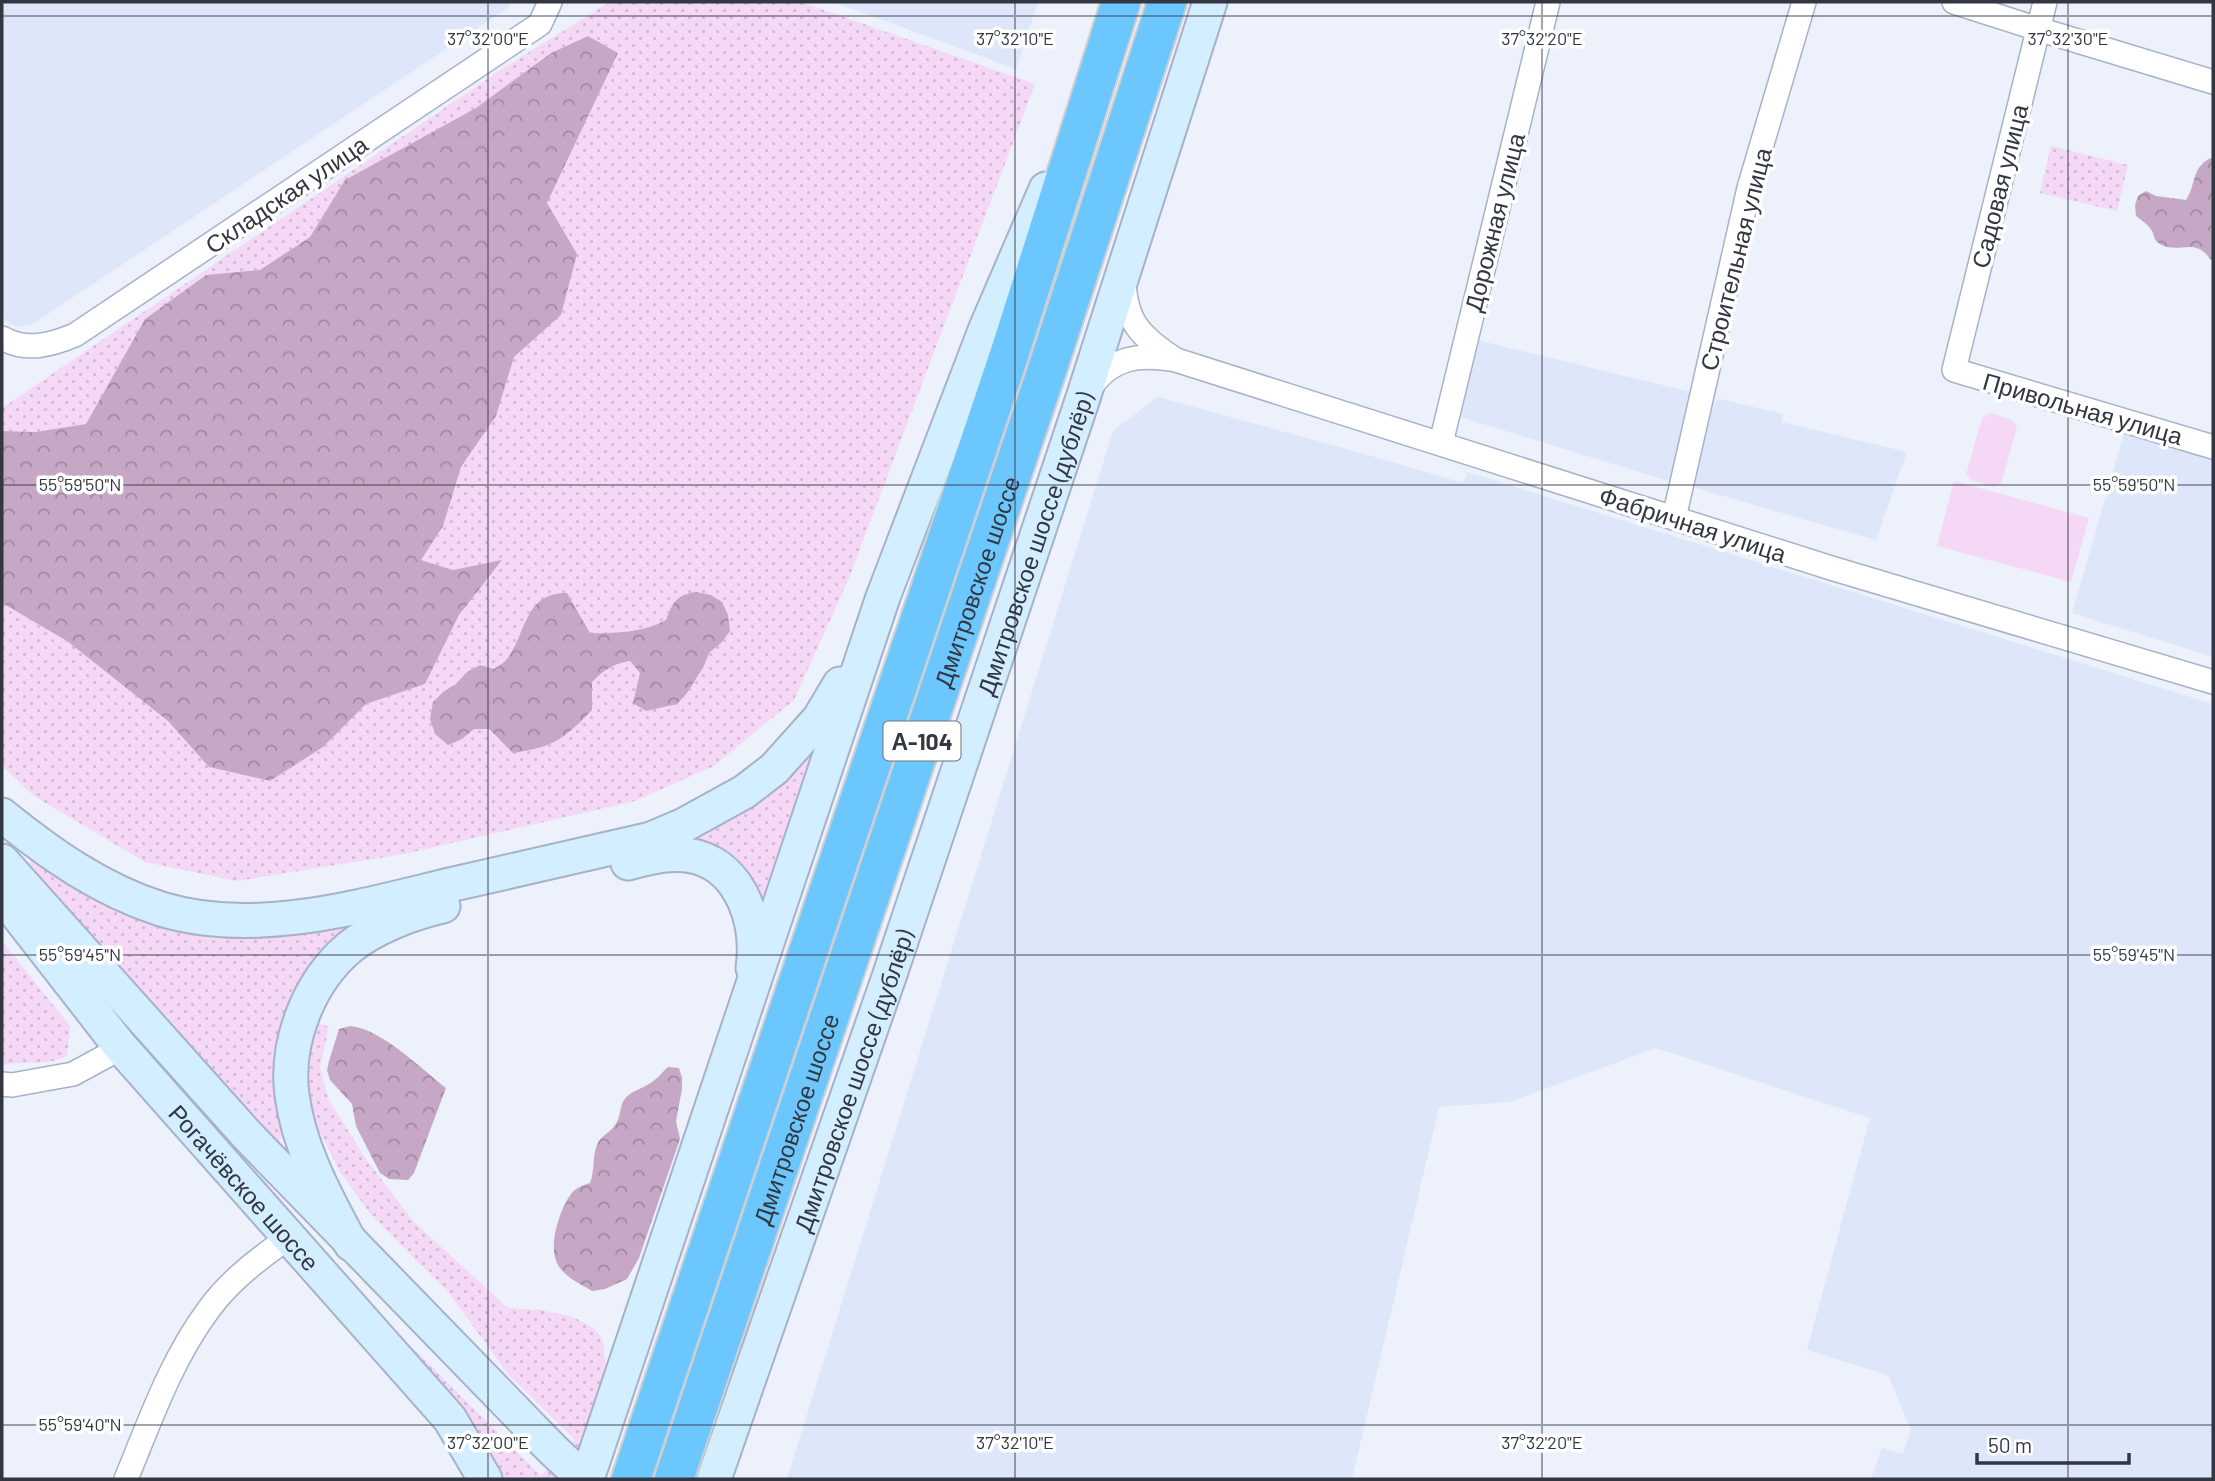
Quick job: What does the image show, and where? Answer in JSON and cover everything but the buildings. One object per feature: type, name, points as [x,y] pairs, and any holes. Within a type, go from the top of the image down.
[{"type":"highway","name":"Дмитровское шоссе","points":[[631,1479],[1009,355],[1121,2]]},
{"type":"highway","name":"Дмитровское шоссе","points":[[674,1479],[1048,367],[1167,2]]},
{"type":"main road","name":"Дмитровское шоссе (дублёр)","points":[[715,1479],[889,977],[1082,401],[1210,2]]},
{"type":"main road","points":[[2,860],[247,1135],[552,1449],[585,1479],[748,1004],[883,597],[986,328],[1102,60]]},
{"type":"main road","points":[[2,815],[38,844],[79,871],[124,895],[163,909],[205,918],[307,916],[651,839],[684,825],[744,792],[774,769],[819,719],[840,684],[883,597]]},
{"type":"main road","points":[[351,1244],[316,1179],[304,1144],[292,1095],[292,1056],[299,1027],[319,980],[351,947],[382,928],[427,910],[659,856],[698,858],[719,867],[741,891],[748,911],[753,962],[748,1004]]},
{"type":"main road","name":"Рогачёвское шоссе","points":[[2,895],[119,1045],[450,1419],[485,1479]]},
{"type":"street","name":"Складская улица","points":[[2,338],[11,343],[33,347],[55,343],[75,335],[540,24],[550,2]]},
{"type":"street","name":"Дорожная улица","points":[[1441,443],[1548,2]]},
{"type":"street","name":"Строительная улица","points":[[1674,518],[1749,188],[1804,2]]},
{"type":"street","points":[[1954,2],[2213,82]]},
{"type":"street","name":"Садовая улица","points":[[1954,370],[2045,2]]},
{"type":"street","name":"Фабричная улица","points":[[1124,269],[1125,298],[1139,331],[1176,360]]},
{"type":"street","name":"Фабричная улица","points":[[1082,401],[1095,380],[1132,358],[1151,355],[1176,360],[1831,568],[2213,682]]},
{"type":"street","name":"Привольная улица","points":[[1954,370],[2213,447]]},
{"type":"street","points":[[2,1084],[12,1085],[74,1074],[106,1056],[119,1045]]},
{"type":"street","points":[[126,1479],[169,1374],[208,1309],[251,1265],[289,1237]]},
{"type":"shaded area","points":[[2,2],[511,2],[508,8],[33,324],[17,327],[2,318]]},
{"type":"shaded area","points":[[610,2],[801,2],[1035,84],[849,578],[794,700],[714,766],[635,801],[404,854],[237,881],[145,862],[34,796],[2,766],[2,603],[67,641],[168,721],[209,767],[270,781],[323,747],[366,704],[425,684],[459,615],[501,561],[453,570],[421,560],[443,526],[461,467],[496,416],[514,357],[561,315],[577,254],[547,203],[618,53],[588,36],[551,53],[476,108],[345,180],[310,237],[260,270],[205,275],[145,319],[86,424],[36,432],[2,431],[2,408],[502,69]],"holes":[[[696,592],[711,595],[721,643],[709,653],[687,693],[640,673],[630,661],[609,668],[592,682],[498,740],[489,729],[474,729],[461,739],[435,734],[431,712],[438,697],[480,665],[494,669],[507,660],[529,615],[567,593],[590,634],[639,630],[666,620],[673,604],[684,595]]]},
{"type":"shaded area","points":[[833,2],[1038,2],[1016,69]]},
{"type":"shaded area","points":[[2051,146],[2128,165],[2117,211],[2040,193]]},
{"type":"shaded area","points":[[1473,339],[1691,392],[1672,482],[1454,415]]},
{"type":"shaded area","points":[[1158,397],[1463,483],[1467,472],[2213,704],[2213,1479],[1871,1479],[1882,1448],[1903,1454],[1911,1430],[1888,1375],[1807,1350],[1870,1118],[1656,1048],[1510,1102],[1439,1107],[1352,1479],[787,1479],[1113,431]]},
{"type":"shaded area","points":[[1720,399],[1783,414],[1782,422],[1907,452],[1876,540],[1696,488],[1688,479],[1700,431]]},
{"type":"shaded area","points":[[1990,413],[2012,420],[2017,428],[2001,483],[1994,487],[1971,480],[1966,475],[1982,418]]},
{"type":"shaded area","points":[[2124,434],[2213,460],[2213,657],[2072,613]]},
{"type":"shaded area","points":[[1954,481],[2089,518],[2071,582],[1937,546]]},
{"type":"shaded area","points":[[807,750],[813,756],[766,898],[760,897],[698,848],[690,836]]},
{"type":"shaded area","points":[[33,858],[94,894],[357,921],[276,1090],[282,1133],[280,1140],[272,1139],[30,867]]},
{"type":"shaded area","points":[[2,941],[70,1026],[67,1056],[51,1061],[2,1065]]},
{"type":"shaded area","points":[[317,1023],[329,1027],[320,1068],[329,1100],[366,1159],[413,1221],[508,1308],[541,1310],[573,1317],[594,1328],[600,1336],[604,1346],[605,1371],[569,1479],[498,1479],[407,1350],[413,1348],[541,1476],[575,1440],[507,1373],[449,1293],[372,1216],[340,1172],[309,1102],[305,1074],[310,1042]]},
{"type":"green space","points":[[588,36],[618,53],[547,203],[577,254],[561,315],[514,357],[496,416],[461,467],[443,526],[421,560],[453,570],[502,560],[459,615],[425,684],[366,704],[323,747],[270,781],[209,767],[168,721],[67,641],[2,603],[2,431],[36,432],[86,424],[145,319],[206,275],[260,270],[310,237],[345,180],[476,108],[551,53]]},
{"type":"green space","points":[[2213,157],[2213,260],[2198,248],[2173,248],[2158,243],[2149,227],[2136,216],[2135,205],[2138,196],[2146,191],[2156,196],[2186,200],[2201,165]]},
{"type":"green space","points":[[696,592],[711,595],[722,602],[728,615],[730,631],[709,653],[704,666],[677,704],[646,711],[633,703],[640,673],[630,661],[609,668],[592,682],[592,710],[566,735],[539,748],[513,753],[489,729],[474,729],[462,739],[448,745],[435,734],[430,719],[433,702],[467,672],[480,665],[494,669],[506,660],[528,616],[542,600],[567,593],[590,633],[609,633],[639,630],[666,620],[676,600]]},
{"type":"green space","points":[[350,1026],[375,1034],[388,1042],[446,1088],[414,1173],[408,1180],[389,1179],[380,1173],[356,1126],[352,1104],[330,1080],[327,1070],[339,1029]]},
{"type":"green space","points":[[668,1067],[679,1068],[682,1078],[676,1121],[680,1139],[639,1258],[627,1279],[605,1289],[592,1291],[568,1276],[557,1263],[554,1247],[559,1218],[573,1192],[590,1183],[597,1145],[617,1122],[624,1100]]}]
